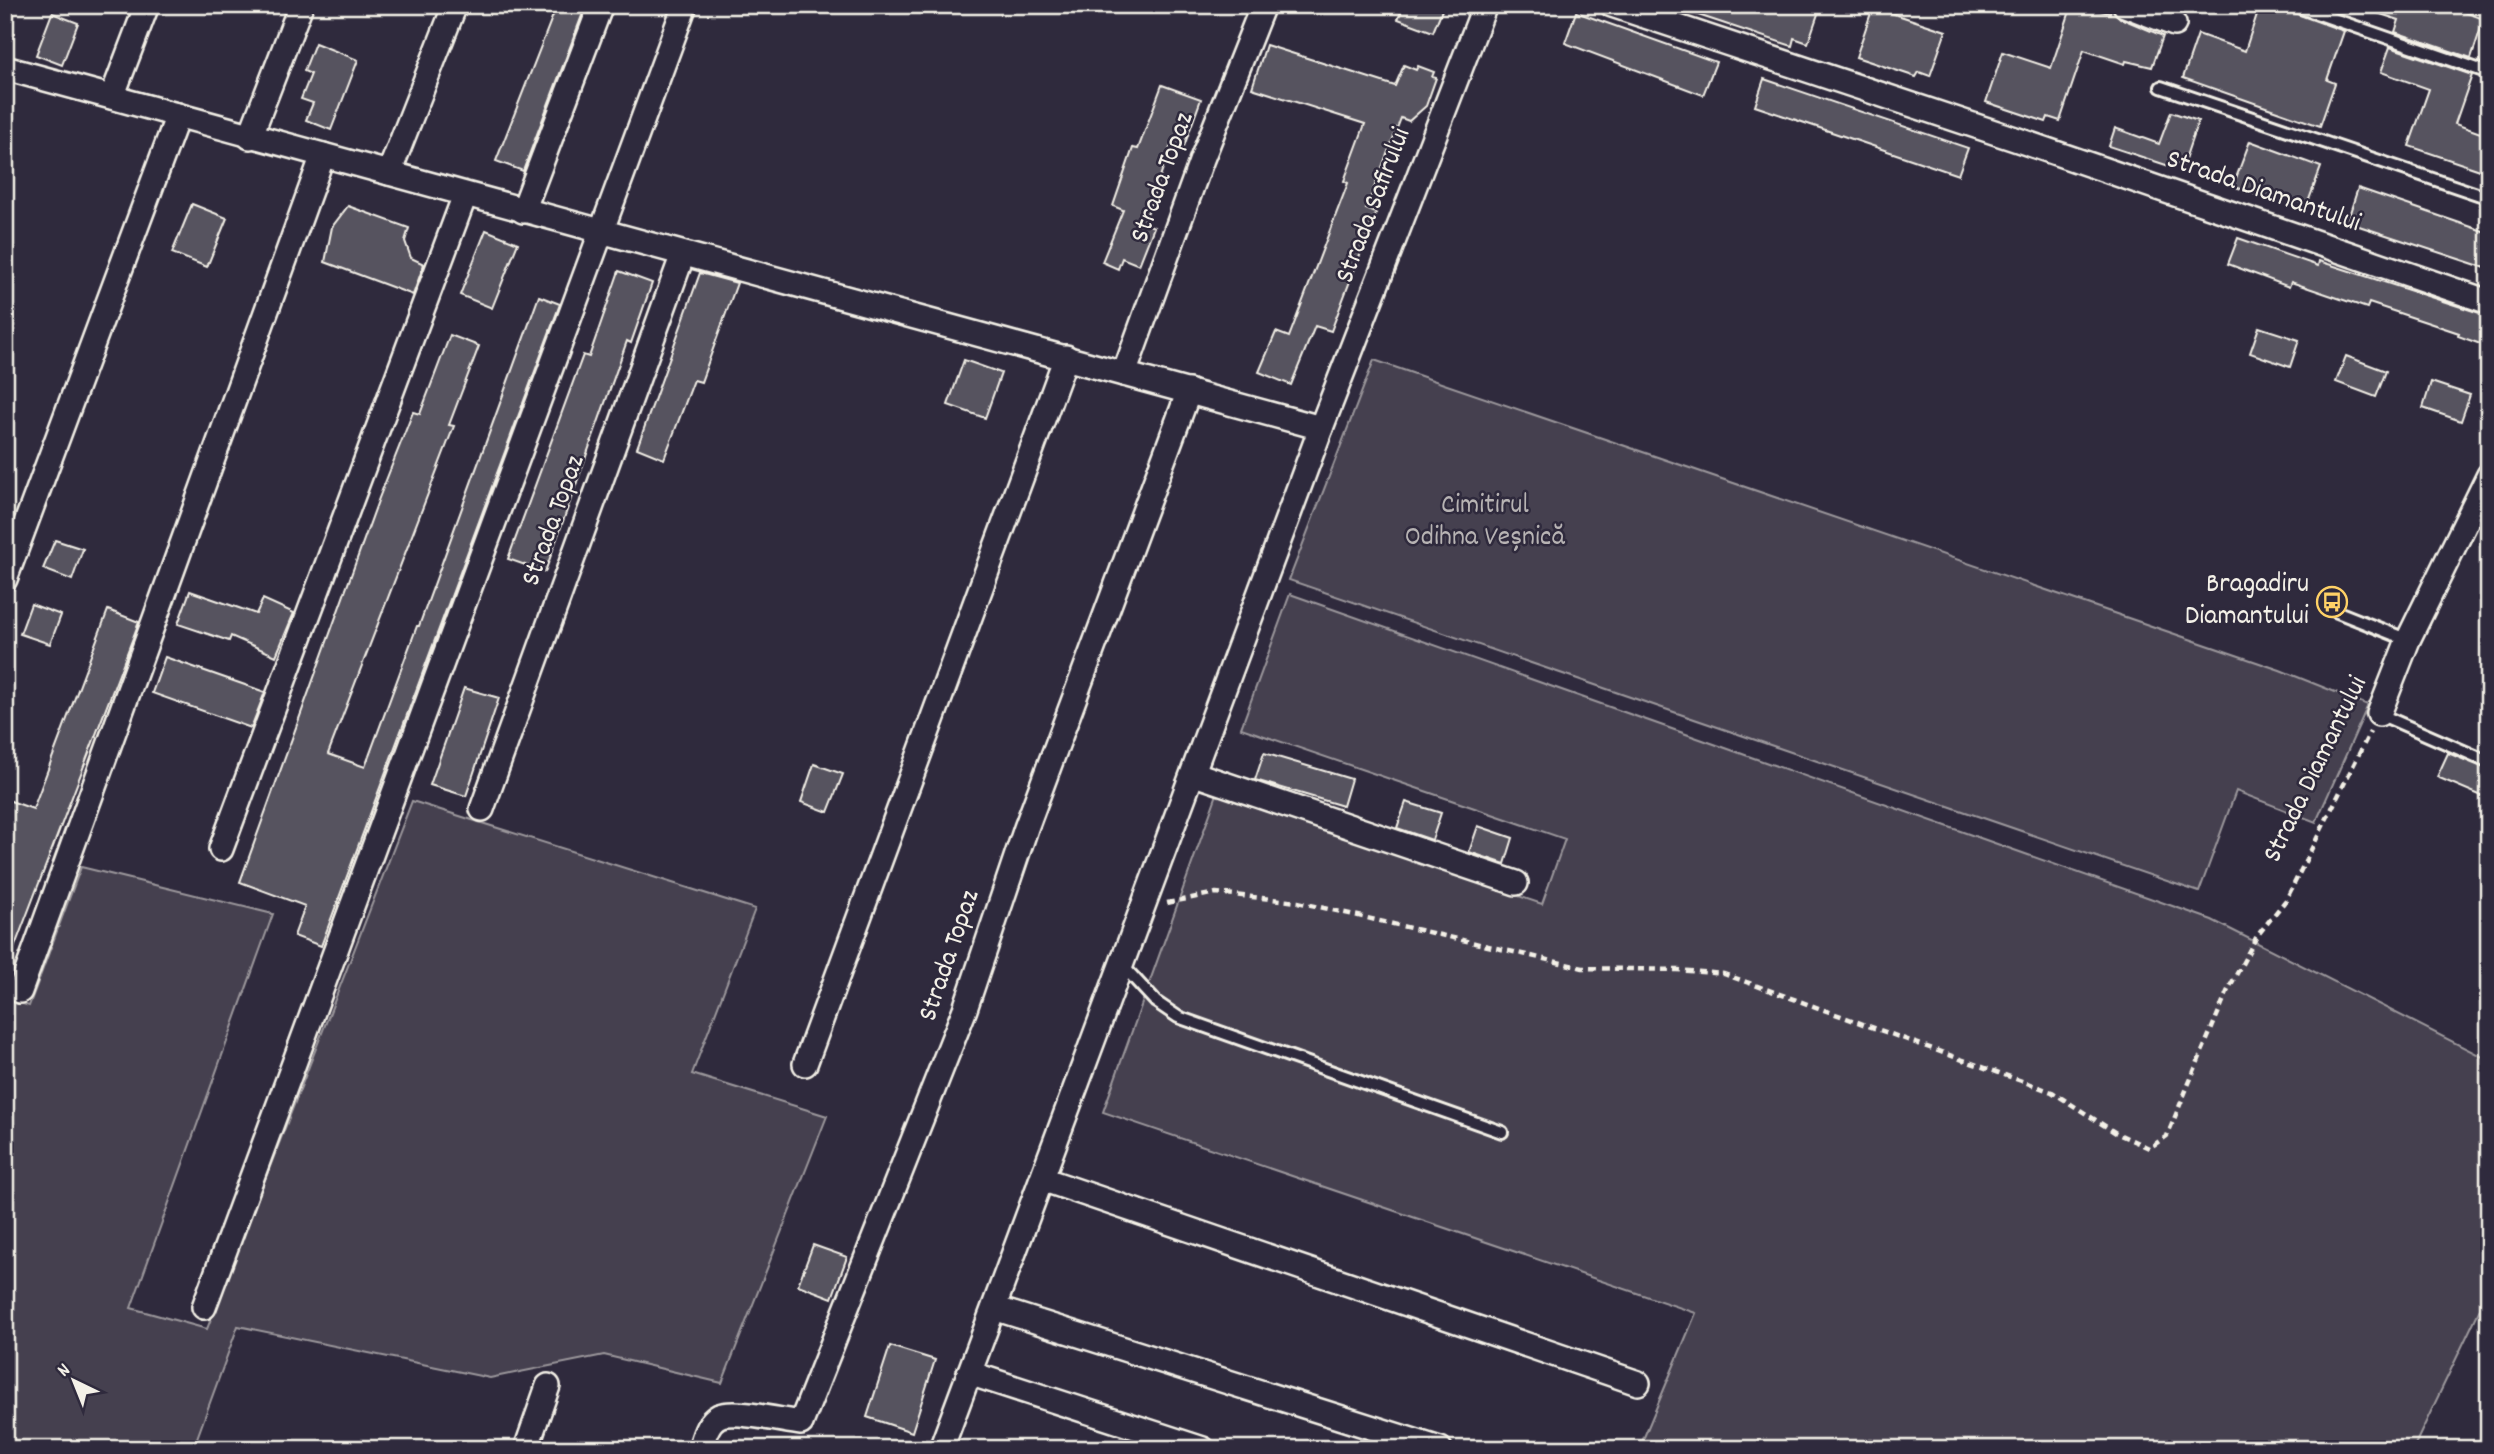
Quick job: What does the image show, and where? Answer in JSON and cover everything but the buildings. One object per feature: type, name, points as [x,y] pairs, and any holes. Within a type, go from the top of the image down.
[{"type":"street","points":[[112,97],[147,5]]},
{"type":"street","points":[[250,137],[301,5]]},
{"type":"street","points":[[389,173],[455,5]]},
{"type":"street","points":[[523,211],[601,5]]},
{"type":"street","points":[[204,1307],[685,5]]},
{"type":"street","name":"Strada Topaz","points":[[1124,374],[1202,159],[1263,5]]},
{"type":"street","name":"Strada Safirului","points":[[941,1449],[1140,914],[1195,774],[1321,428],[1485,5]]},
{"type":"street","name":"Strada Diamantului","points":[[1612,5],[2018,139],[2489,302]]},
{"type":"street","points":[[2125,5],[2174,24]]},
{"type":"street","points":[[5,68],[1321,428]]},
{"type":"street","points":[[5,579],[178,115]]},
{"type":"street","points":[[20,991],[323,155]]},
{"type":"street","points":[[221,849],[465,195]]},
{"type":"street","name":"Strada Topaz","points":[[482,809],[683,254]]},
{"type":"street","points":[[805,1064],[1066,357]]},
{"type":"street","name":"Strada Topaz","points":[[700,1449],[706,1430],[718,1416],[730,1414],[801,1423],[965,1009],[1027,828],[1189,391]]},
{"type":"street","name":"Strada Diamantului","points":[[2379,714],[2408,640],[2489,475]]},
{"type":"street","points":[[1195,774],[1516,883]]},
{"type":"street","points":[[1042,1179],[1638,1383]]},
{"type":"street","points":[[994,1308],[1440,1449]]},
{"type":"street","points":[[970,1373],[1203,1449]]},
{"type":"street","points":[[526,1449],[548,1386]]},
{"type":"lane","points":[[2293,5],[2489,73]]},
{"type":"lane","points":[[2161,87],[2489,198]]},
{"type":"lane","points":[[2335,611],[2408,640]]},
{"type":"lane","points":[[2379,714],[2489,762]]},
{"type":"lane","points":[[1122,964],[1156,1002],[1178,1017],[1502,1132]]},
{"type":"path","name":"Strada Diamantului","points":[[1140,914],[1175,899],[1216,893],[1229,894],[1298,902],[1583,968],[1724,974],[2052,1093],[2116,1133],[2149,1148],[2167,1136],[2227,992],[2258,936],[2286,900],[2379,714]]},
{"type":"green space","name":"Cimitirul Odihna Veșnică","points":[[1374,360],[2280,670],[2368,705],[2316,822],[2236,791],[2199,892],[1289,580]]},
{"type":"green space","points":[[1290,594],[2212,920],[2489,1060],[2489,1290],[2413,1449],[1639,1449],[1696,1313],[1103,1112],[1217,794],[1542,904],[1565,839],[1241,728]]},
{"type":"green space","points":[[412,801],[755,909],[692,1074],[827,1116],[722,1383],[604,1355],[490,1378],[238,1326],[193,1449],[5,1449],[5,998],[29,1006],[81,867],[273,914],[131,1308],[207,1329]]},
{"type":"green space","points":[[1121,1436],[1156,1449],[1117,1449]]},
{"type":"place","name":"Bragadiru Diamantului","points":[[2332,602]]}]
